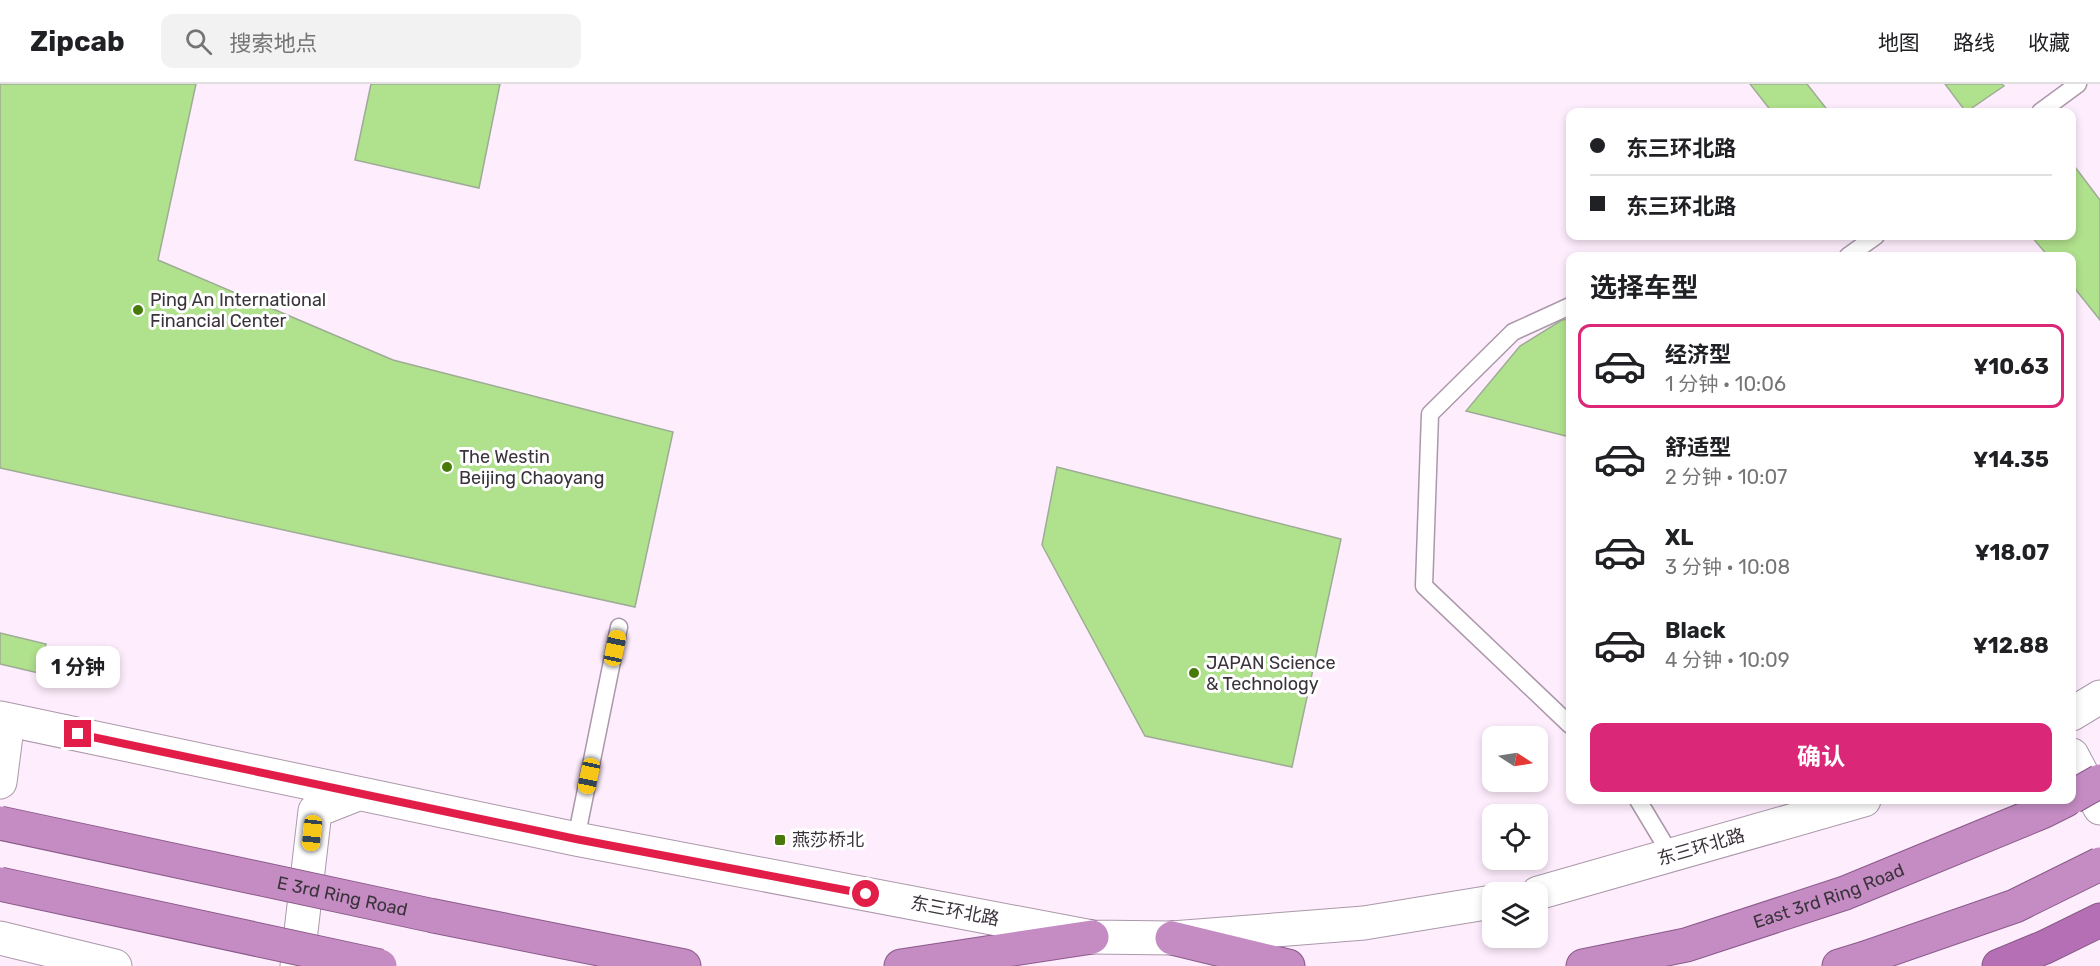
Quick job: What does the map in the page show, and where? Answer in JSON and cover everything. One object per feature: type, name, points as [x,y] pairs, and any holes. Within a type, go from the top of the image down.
[{"type":"highway","points":[[2076,795],[2100,781]]},
{"type":"highway","name":"East 3rd Ring Road","points":[[1583,966],[1686,945],[1845,893],[2058,804]]},
{"type":"highway","name":"E 3rd Ring Road","points":[[0,823],[434,916],[684,966]]},
{"type":"highway","points":[[1852,962],[2015,906],[2100,864]]},
{"type":"highway","points":[[0,884],[380,966]]},
{"type":"highway","points":[[1999,966],[2100,920]]},
{"type":"highway","points":[[901,966],[1092,937]]},
{"type":"highway","points":[[1172,938],[1288,966]]},
{"type":"street","points":[[2076,712],[2100,698]]},
{"type":"street","name":"东三环北路","points":[[4,719],[576,839],[1092,937],[1172,938],[1364,923],[1482,904]]},
{"type":"street","points":[[0,782],[4,719]]},
{"type":"street","points":[[2076,763],[2100,808]]},
{"type":"street","points":[[297,966],[315,811],[358,794]]},
{"type":"street","name":"东三环北路","points":[[1548,890],[1850,804]]},
{"type":"street","points":[[0,938],[116,966]]},
{"type":"lane","points":[[2045,108],[2078,84]]},
{"type":"lane","points":[[1854,252],[1870,240]]},
{"type":"lane","points":[[1566,308],[1513,332],[1430,414],[1424,586],[1566,721]]},
{"type":"lane","points":[[576,839],[620,627]]},
{"type":"lane","points":[[1640,804],[1671,855]]},
{"type":"building","name":"Ping An International Financial Center","points":[[0,84],[196,84],[158,260],[393,360],[673,432],[635,607],[0,468]]},
{"type":"building","points":[[371,84],[500,84],[479,188],[355,160]]},
{"type":"building","points":[[1750,84],[1807,84],[1826,108],[1769,108]]},
{"type":"building","points":[[1945,84],[2002,84],[2004,86],[1972,108],[1963,108]]},
{"type":"building","points":[[2076,168],[2100,200],[2100,320],[2076,290],[2076,252],[2045,252],[2034,240],[2076,240]]},
{"type":"building","points":[[1566,320],[1566,436],[1466,411],[1520,346]]},
{"type":"building","points":[[1057,467],[1341,539],[1292,767],[1145,736],[1042,545]]},
{"type":"building","points":[[0,633],[46,644],[39,673],[0,664]]},
{"type":"place","name":"Ping An International Financial Center","points":[[138,310]]},
{"type":"place","name":"The Westin Beijing Chaoyang","points":[[447,467]]},
{"type":"place","name":"JAPAN Science & Technology","points":[[1194,673]]},
{"type":"place","name":"燕莎桥北","points":[[780,840]]},
{"type":"route","points":[[78,734],[576,839],[866,894]]}]
